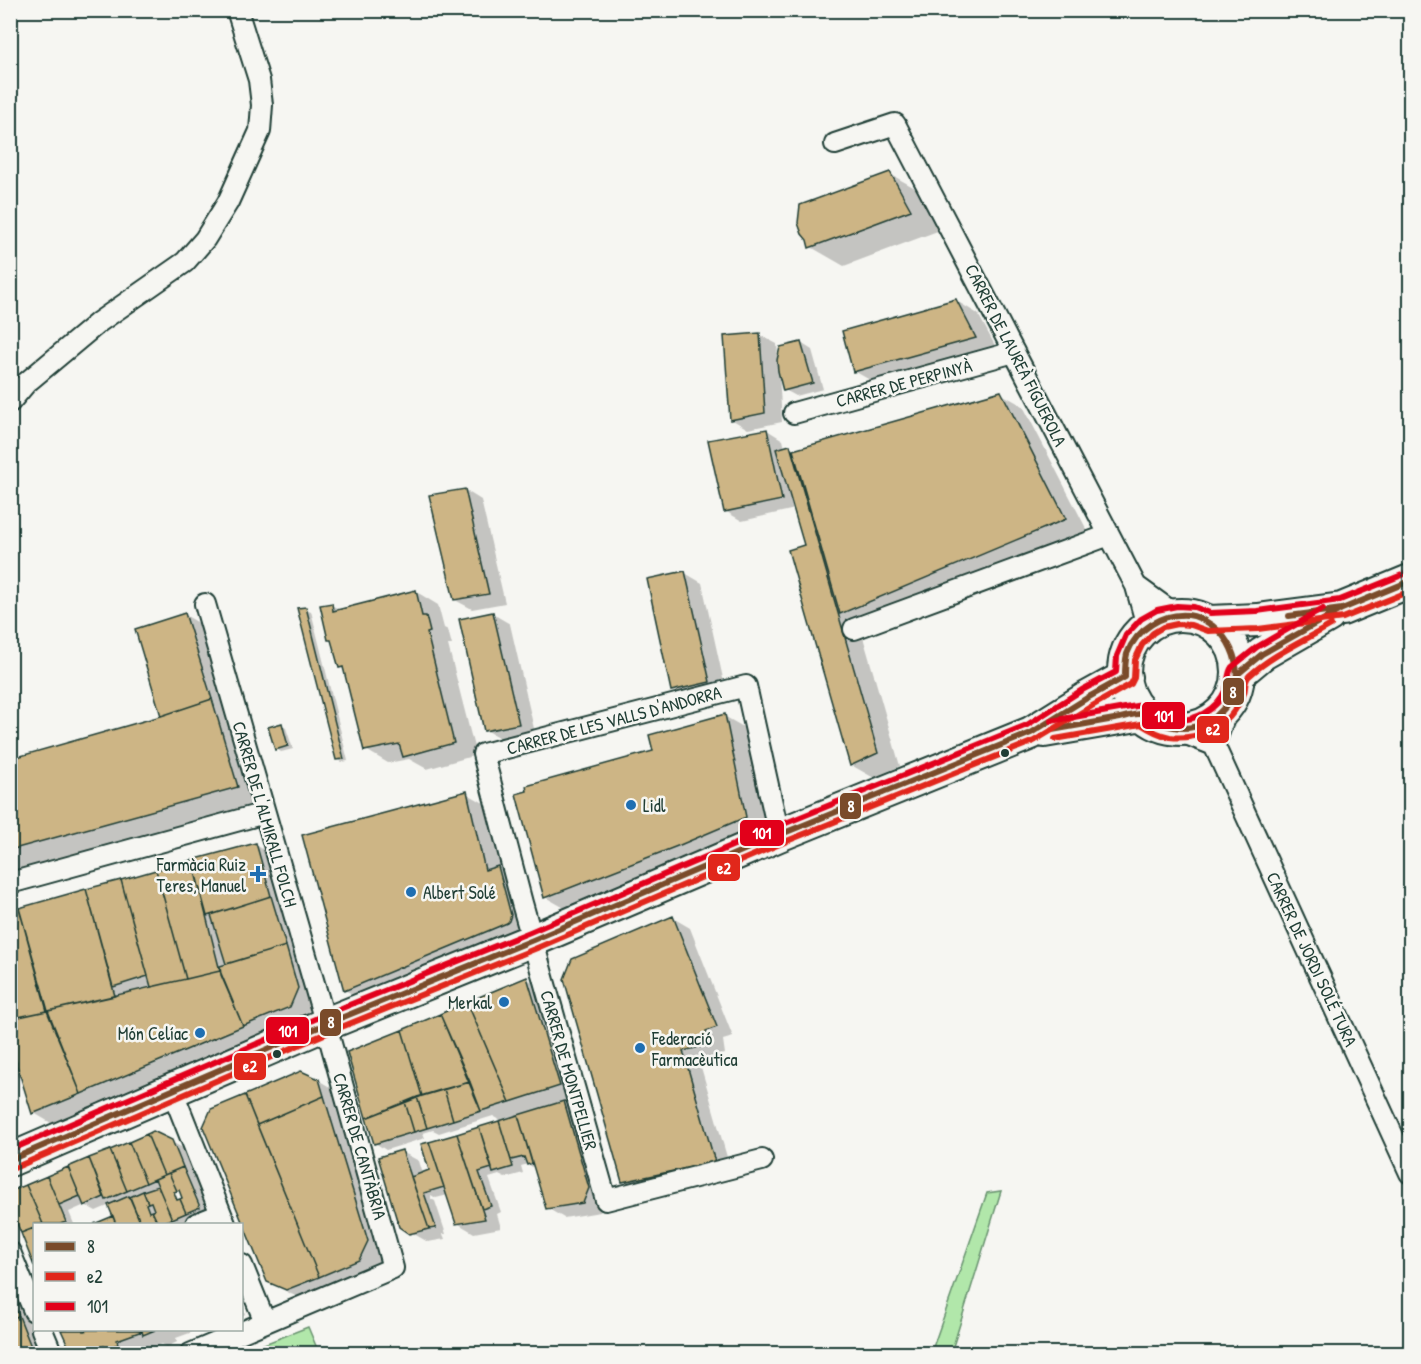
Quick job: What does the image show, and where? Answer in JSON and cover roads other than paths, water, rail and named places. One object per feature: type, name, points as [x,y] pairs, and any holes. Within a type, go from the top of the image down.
[{"type":"main road","points":[[1238,674],[1262,654],[1342,609],[1410,581]]},
{"type":"main road","points":[[1209,622],[1258,620],[1342,609]]},
{"type":"main road","points":[[1176,615],[1193,616],[1209,622],[1221,631],[1231,644],[1237,658],[1238,674],[1235,691],[1226,707],[1215,718],[1201,725],[1171,728],[1156,723],[1143,714],[1134,703],[1125,677],[1126,658],[1134,640],[1147,626],[1160,618],[1176,615]]},
{"type":"main road","points":[[10,1160],[326,1024],[1031,733],[1125,677]]},
{"type":"main road","points":[[1031,733],[1143,714]]},
{"type":"street","points":[[10,402],[26,383],[99,322],[184,262],[205,239],[228,202],[260,131],[262,105],[259,80],[237,10]]},
{"type":"street","name":"CARRER DE LAUREÀ FIGUEROLA","points":[[835,144],[895,124],[1136,586],[1147,626]]},
{"type":"street","name":"CARRER DE PERPINYÀ","points":[[794,413],[1014,352]]},
{"type":"street","points":[[854,629],[1109,535]]},
{"type":"street","name":"CARRER DE LAUREÀ FIGUEROLA","points":[[1136,586],[1176,615]]},
{"type":"street","name":"CARRER DE L'ALMIRALL FOLCH","points":[[205,604],[326,1024]]},
{"type":"street","name":"CARRER DE LES VALLS D'ANDORRA","points":[[483,754],[746,686],[779,836]]},
{"type":"street","points":[[1171,728],[1214,745],[1226,707]]},
{"type":"street","name":"CARRER DE JORDI SOLÉ TURA","points":[[1214,745],[1410,1173]]},
{"type":"street","name":"CARRER DE MONTPELLIER","points":[[483,754],[606,1200],[762,1160]]},
{"type":"street","points":[[10,883],[265,813]]},
{"type":"street","name":"CARRER DE CANTÀBRIA","points":[[265,1322],[393,1268],[326,1024]]},
{"type":"street","points":[[172,1090],[223,1219],[201,1223]]},
{"type":"street","points":[[10,1252],[32,1299]]},
{"type":"street","points":[[196,1352],[265,1322],[243,1267]]},
{"type":"street","points":[[43,1331],[52,1353]]},
{"type":"place","name":"Lidl","points":[[631,805]]},
{"type":"place","name":"Farmàcia Ruiz Teres, Manuel","points":[[258,874]]},
{"type":"place","name":"Albert Solé","points":[[411,892]]},
{"type":"place","name":"Merkal","points":[[504,1002]]},
{"type":"place","name":"Món Celíac","points":[[200,1033]]},
{"type":"place","name":"Federació Farmacèutica","points":[[640,1048]]}]
